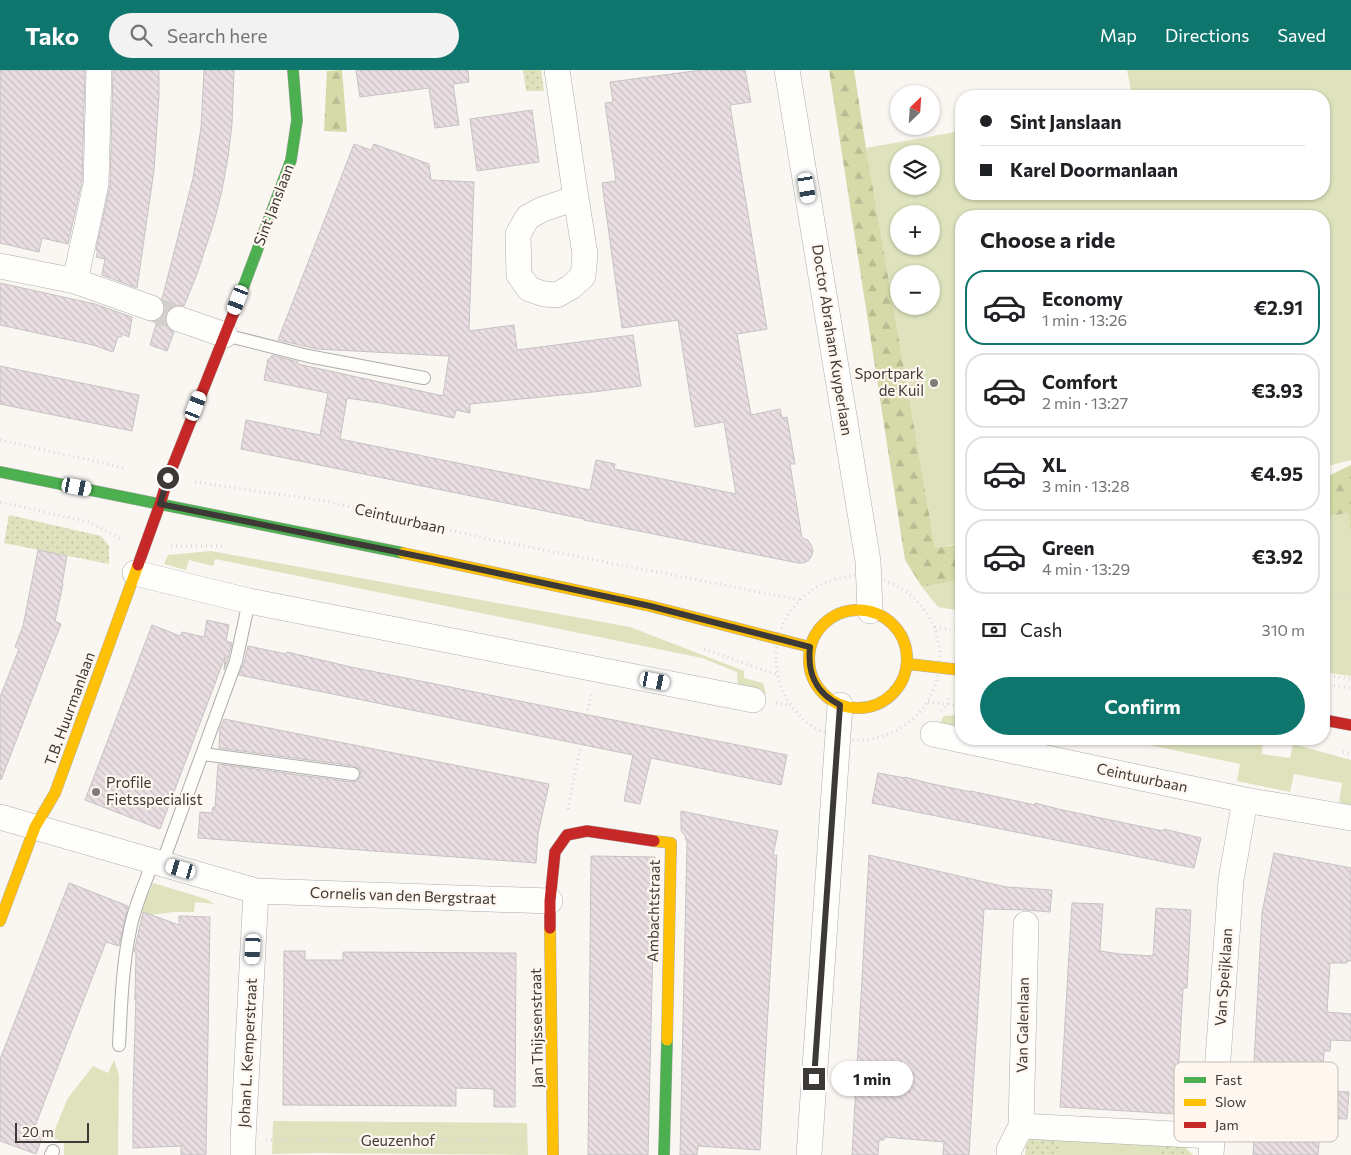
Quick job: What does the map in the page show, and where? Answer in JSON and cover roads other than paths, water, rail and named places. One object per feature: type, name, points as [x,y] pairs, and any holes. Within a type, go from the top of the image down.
[{"type":"street","points":[[75,281],[96,184],[99,70]]},
{"type":"street","name":"Sint Janslaan","points":[[160,504],[168,478],[225,335],[291,160],[297,120],[293,70]]},
{"type":"street","points":[[557,70],[576,198]]},
{"type":"street","name":"Doctor Abraham Kuyperlaan","points":[[787,70],[868,561],[870,611]]},
{"type":"street","points":[[0,266],[75,281],[151,308]]},
{"type":"street","points":[[179,319],[225,335]]},
{"type":"street","points":[[0,472],[432,559],[640,604],[810,647]]},
{"type":"street","name":"T.B. Huurmanlaan","points":[[0,921],[35,827],[55,793],[160,504]]},
{"type":"street","points":[[135,573],[249,601],[753,700]]},
{"type":"street","points":[[851,610],[870,611],[880,614],[889,620],[898,629],[904,640],[908,664],[905,678],[898,690],[880,704],[859,709],[849,708],[831,700],[814,681],[809,667],[810,647],[816,634],[834,616],[851,610]]},
{"type":"street","points":[[908,664],[955,669]]},
{"type":"street","points":[[809,1155],[840,705]]},
{"type":"street","points":[[1330,721],[1351,724]]},
{"type":"street","name":"Ceintuurbaan","points":[[933,734],[955,739]]},
{"type":"street","name":"Ceintuurbaan","points":[[985,745],[1245,800],[1351,818]]},
{"type":"street","name":"Van Speijklaan","points":[[1217,1062],[1231,880],[1245,800]]},
{"type":"street","name":"Cornelis van den Bergstraat","points":[[0,817],[256,891],[550,901]]},
{"type":"street","name":"Ambachtstraat","points":[[550,901],[555,852],[567,835],[587,831],[671,843],[664,1155]]},
{"type":"street","name":"Johan L. Kemperstraat","points":[[243,1148],[256,891]]},
{"type":"street","name":"Jan Thijssenstraat","points":[[550,901],[554,1155]]},
{"type":"street","name":"Van Galenlaan","points":[[1009,1155],[1009,1150],[1021,1126],[1026,924]]},
{"type":"street","points":[[1021,1126],[1211,1146]]},
{"type":"lane","points":[[225,335],[308,356],[424,378]]},
{"type":"lane","points":[[119,1045],[122,978],[136,906],[158,863],[203,754],[236,661],[249,601]]},
{"type":"lane","points":[[203,754],[353,774]]},
{"type":"tunnel","points":[[151,308],[179,319]]},
{"type":"place","name":"Sportpark de Kuil","points":[[934,383]]},
{"type":"place","name":"Profile Fietsspecialist","points":[[96,792]]}]
